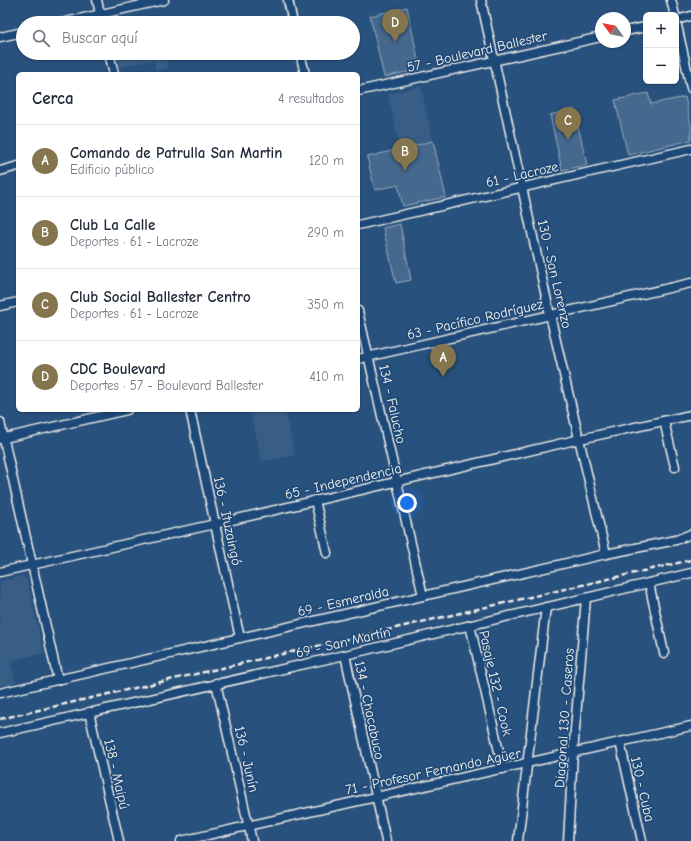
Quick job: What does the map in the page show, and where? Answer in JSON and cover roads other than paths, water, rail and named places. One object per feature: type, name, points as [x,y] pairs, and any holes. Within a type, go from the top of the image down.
[{"type":"street","points":[[97,0],[100,14]]},
{"type":"street","points":[[91,16],[164,0]]},
{"type":"street","points":[[288,0],[291,16]]},
{"type":"street","name":"130 - San Lorenzo","points":[[481,0],[550,315],[606,554]]},
{"type":"street","points":[[671,0],[674,12]]},
{"type":"street","points":[[679,19],[691,16]]},
{"type":"street","points":[[631,30],[643,28]]},
{"type":"street","points":[[0,37],[16,34]]},
{"type":"street","points":[[679,34],[691,88]]},
{"type":"street","name":"57 - Boulevard Ballester","points":[[360,91],[595,38]]},
{"type":"street","points":[[111,60],[114,72]]},
{"type":"street","points":[[302,60],[305,72]]},
{"type":"street","name":"61 - Lacroze","points":[[360,224],[691,149]]},
{"type":"street","points":[[0,171],[16,167]]},
{"type":"street","name":"63 - Pacífico Rodríguez","points":[[360,358],[691,283]]},
{"type":"street","points":[[0,306],[16,302]]},
{"type":"street","name":"134 - Falucho","points":[[360,320],[398,481],[423,596]]},
{"type":"street","points":[[2,439],[118,412]]},
{"type":"street","name":"136 - Ituzaingó","points":[[190,412],[240,638]]},
{"type":"street","name":"65 - Independencia","points":[[0,572],[691,415]]},
{"type":"street","points":[[664,421],[675,467]]},
{"type":"street","points":[[0,422],[2,439],[58,680]]},
{"type":"street","points":[[315,500],[327,553]]},
{"type":"street","name":"69 - Esmeralda","points":[[0,693],[606,554],[676,540],[691,534]]},
{"type":"street","points":[[676,540],[691,537]]},
{"type":"street","name":"69 - San Martín","points":[[0,733],[345,655],[691,573]]},
{"type":"street","points":[[649,583],[664,653]]},
{"type":"street","name":"Diagonal 130 - Caseros","points":[[568,841],[573,753],[586,598]]},
{"type":"street","points":[[518,841],[546,607]]},
{"type":"street","name":"Pasaje 132 - Cook","points":[[470,625],[503,769]]},
{"type":"street","name":"134 - Chacabuco","points":[[345,655],[375,798],[386,841]]},
{"type":"street","name":"136 - Junín","points":[[216,683],[252,841]]},
{"type":"street","name":"138 - Maipú","points":[[89,712],[119,841]]},
{"type":"street","name":"71 - Profesor Fernando Agüer","points":[[181,841],[691,726]]},
{"type":"street","name":"130 - Cuba","points":[[620,742],[642,841]]},
{"type":"railway","points":[[0,719],[691,560]]},
{"type":"place","name":"CDC Boulevard","points":[[395,42]]},
{"type":"place","name":"Club Social Ballester Centro","points":[[568,140]]},
{"type":"place","name":"Club La Calle","points":[[405,171]]},
{"type":"place","name":"Comando de Patrulla San Martin","points":[[443,377]]}]
